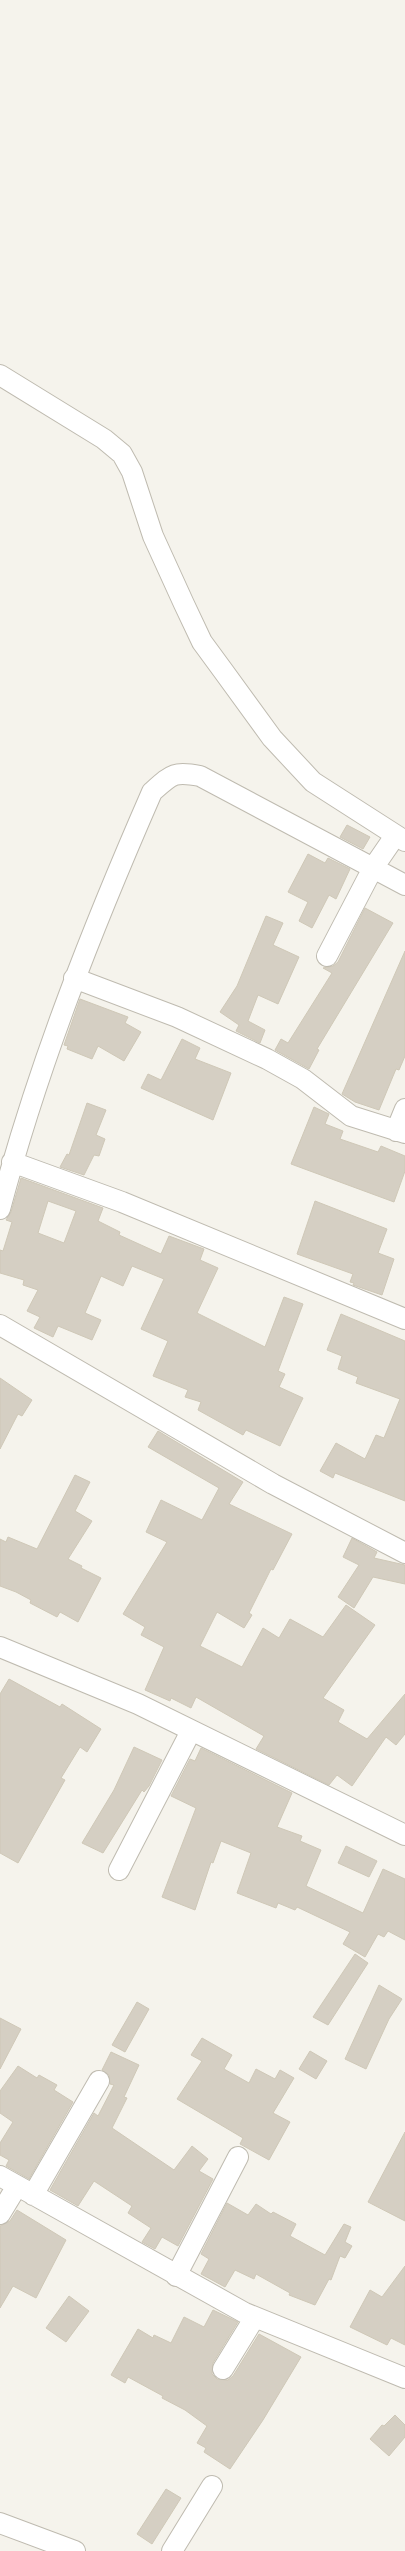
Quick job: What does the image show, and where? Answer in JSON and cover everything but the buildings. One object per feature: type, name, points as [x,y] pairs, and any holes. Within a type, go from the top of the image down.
[{"type":"street","points":[[0,375],[104,439],[122,454],[132,472],[153,536],[202,642],[272,738],[313,782],[400,839],[373,868],[328,956]]},
{"type":"street","points":[[0,1209],[12,1162],[74,978],[152,792],[168,778],[181,772],[200,776],[405,885]]},
{"type":"street","points":[[74,978],[177,1017],[268,1059],[303,1079],[351,1116],[400,1132],[405,1109]]},
{"type":"street","points":[[12,1162],[122,1202],[405,1320]]},
{"type":"street","points":[[0,1326],[273,1484],[405,1552]]},
{"type":"street","points":[[0,1647],[138,1704],[405,1835]]},
{"type":"street","points":[[119,1870],[191,1731]]},
{"type":"street","points":[[0,2214],[25,2190],[99,2081]]},
{"type":"street","points":[[176,2276],[238,2157]]},
{"type":"street","points":[[0,2176],[176,2276],[255,2317],[405,2378]]},
{"type":"street","points":[[223,2369],[255,2317]]},
{"type":"street","points":[[172,2551],[212,2486]]},
{"type":"street","points":[[0,2523],[75,2551]]}]
